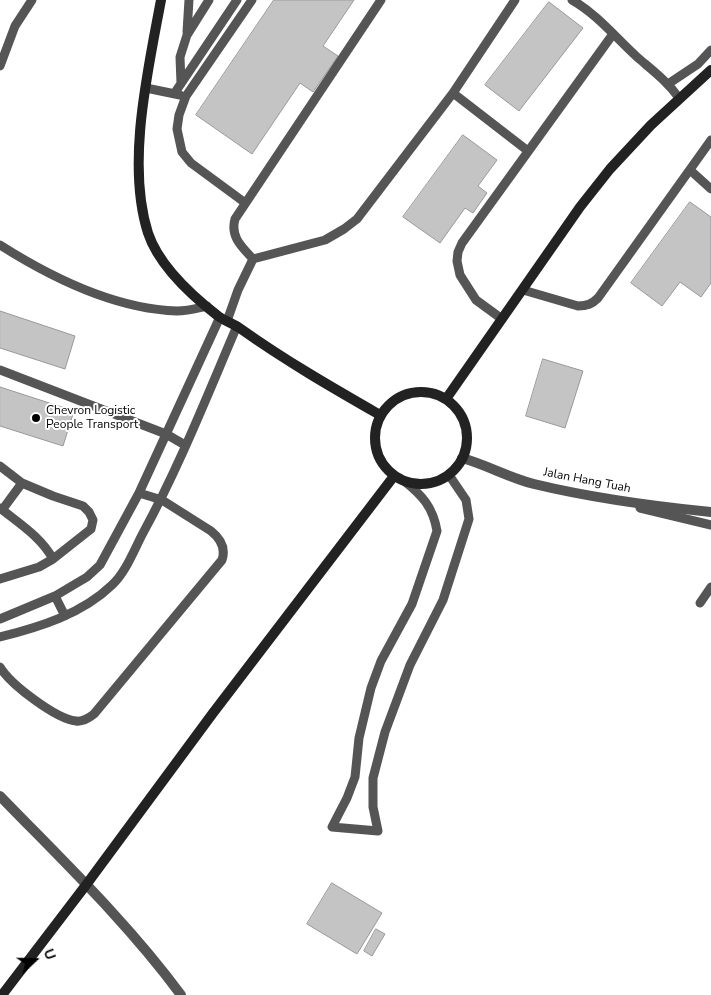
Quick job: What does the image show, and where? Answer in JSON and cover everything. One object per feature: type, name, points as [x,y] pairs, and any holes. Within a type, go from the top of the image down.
[{"type":"street","points":[[161,0],[146,88],[139,148],[141,203],[148,233],[156,253],[168,270],[223,319],[237,326],[320,381],[380,415]]},
{"type":"street","points":[[446,399],[580,207],[610,169],[651,125],[711,70]]},
{"type":"street","points":[[428,392],[446,399],[456,408],[463,419],[467,432],[466,446],[457,468],[449,475],[435,482],[419,484],[404,481],[394,476],[384,466],[376,448],[376,428],[380,415],[398,397],[410,393],[428,392]]},
{"type":"street","name":"Jalan Hang Tuah","points":[[462,458],[532,483],[611,500],[711,512]]},
{"type":"street","points":[[2,995],[213,713],[394,476]]},
{"type":"street","points":[[0,796],[86,885],[157,964],[181,995]]},
{"type":"lane","points":[[0,66],[15,26],[32,0]]},
{"type":"lane","points":[[181,83],[180,57],[187,35],[189,0]]},
{"type":"lane","points":[[187,35],[209,0]]},
{"type":"lane","points":[[174,94],[237,0]]},
{"type":"lane","points":[[244,202],[191,163],[182,152],[177,129],[178,115],[186,96],[252,0]]},
{"type":"lane","points":[[253,260],[233,234],[234,219],[381,0]]},
{"type":"lane","points":[[0,619],[55,596],[87,577],[100,565],[139,493],[166,434],[253,260],[325,240],[357,219],[454,94],[515,0]]},
{"type":"lane","points":[[572,0],[581,5],[668,84],[679,98]]},
{"type":"lane","points":[[502,319],[476,300],[460,275],[457,261],[458,252],[462,243],[613,34]]},
{"type":"lane","points":[[668,84],[698,64],[711,50]]},
{"type":"lane","points":[[146,88],[186,96]]},
{"type":"lane","points":[[454,94],[528,151]]},
{"type":"lane","points":[[523,290],[578,306],[592,303],[598,298],[711,140]]},
{"type":"lane","points":[[690,170],[711,188]]},
{"type":"lane","points":[[0,245],[62,280],[116,300],[145,308],[179,311],[207,306]]},
{"type":"lane","points":[[0,637],[21,632],[65,616],[96,598],[113,584],[128,563],[162,500],[237,326]]},
{"type":"lane","points":[[0,370],[166,434],[185,445]]},
{"type":"lane","points":[[0,466],[22,483],[83,506],[93,520],[91,529],[54,559],[39,567],[0,579]]},
{"type":"lane","points":[[404,481],[428,502],[437,531],[412,604],[381,661],[371,688],[359,738],[355,778],[332,827],[378,831],[374,807],[373,778],[385,732],[410,665],[443,600],[470,519],[466,500],[449,475]]},
{"type":"lane","points":[[22,483],[1,509],[32,533],[46,547],[54,559]]},
{"type":"lane","points":[[0,666],[5,675],[20,689],[51,710],[74,721],[80,721],[94,714],[222,560],[224,553],[223,544],[217,536],[162,500],[139,493]]},
{"type":"lane","points":[[611,500],[711,525]]},
{"type":"lane","points":[[700,603],[711,587]]},
{"type":"lane","points":[[55,596],[65,616]]},
{"type":"lane","points":[[355,778],[373,778]]},
{"type":"building","points":[[274,0],[354,0],[323,46],[338,56],[313,92],[300,83],[252,154],[196,115]]},
{"type":"building","points":[[549,2],[583,28],[519,111],[485,85]]},
{"type":"building","points":[[463,135],[497,160],[478,186],[487,193],[473,213],[465,208],[440,243],[403,217]]},
{"type":"building","points":[[690,202],[711,217],[711,283],[701,297],[680,282],[662,306],[631,283]]},
{"type":"building","points":[[0,311],[75,336],[65,369],[0,348]]},
{"type":"building","points":[[543,359],[583,371],[565,428],[526,416]]},
{"type":"building","name":"Chevron Logistic People Transport","points":[[0,387],[74,411],[63,446],[0,426]]},
{"type":"building","points":[[332,883],[382,913],[357,954],[307,924]]},
{"type":"building","points":[[376,929],[385,934],[372,956],[364,951]]},
{"type":"place","name":"Chevron Logistic People Transport","points":[[36,418]]}]
